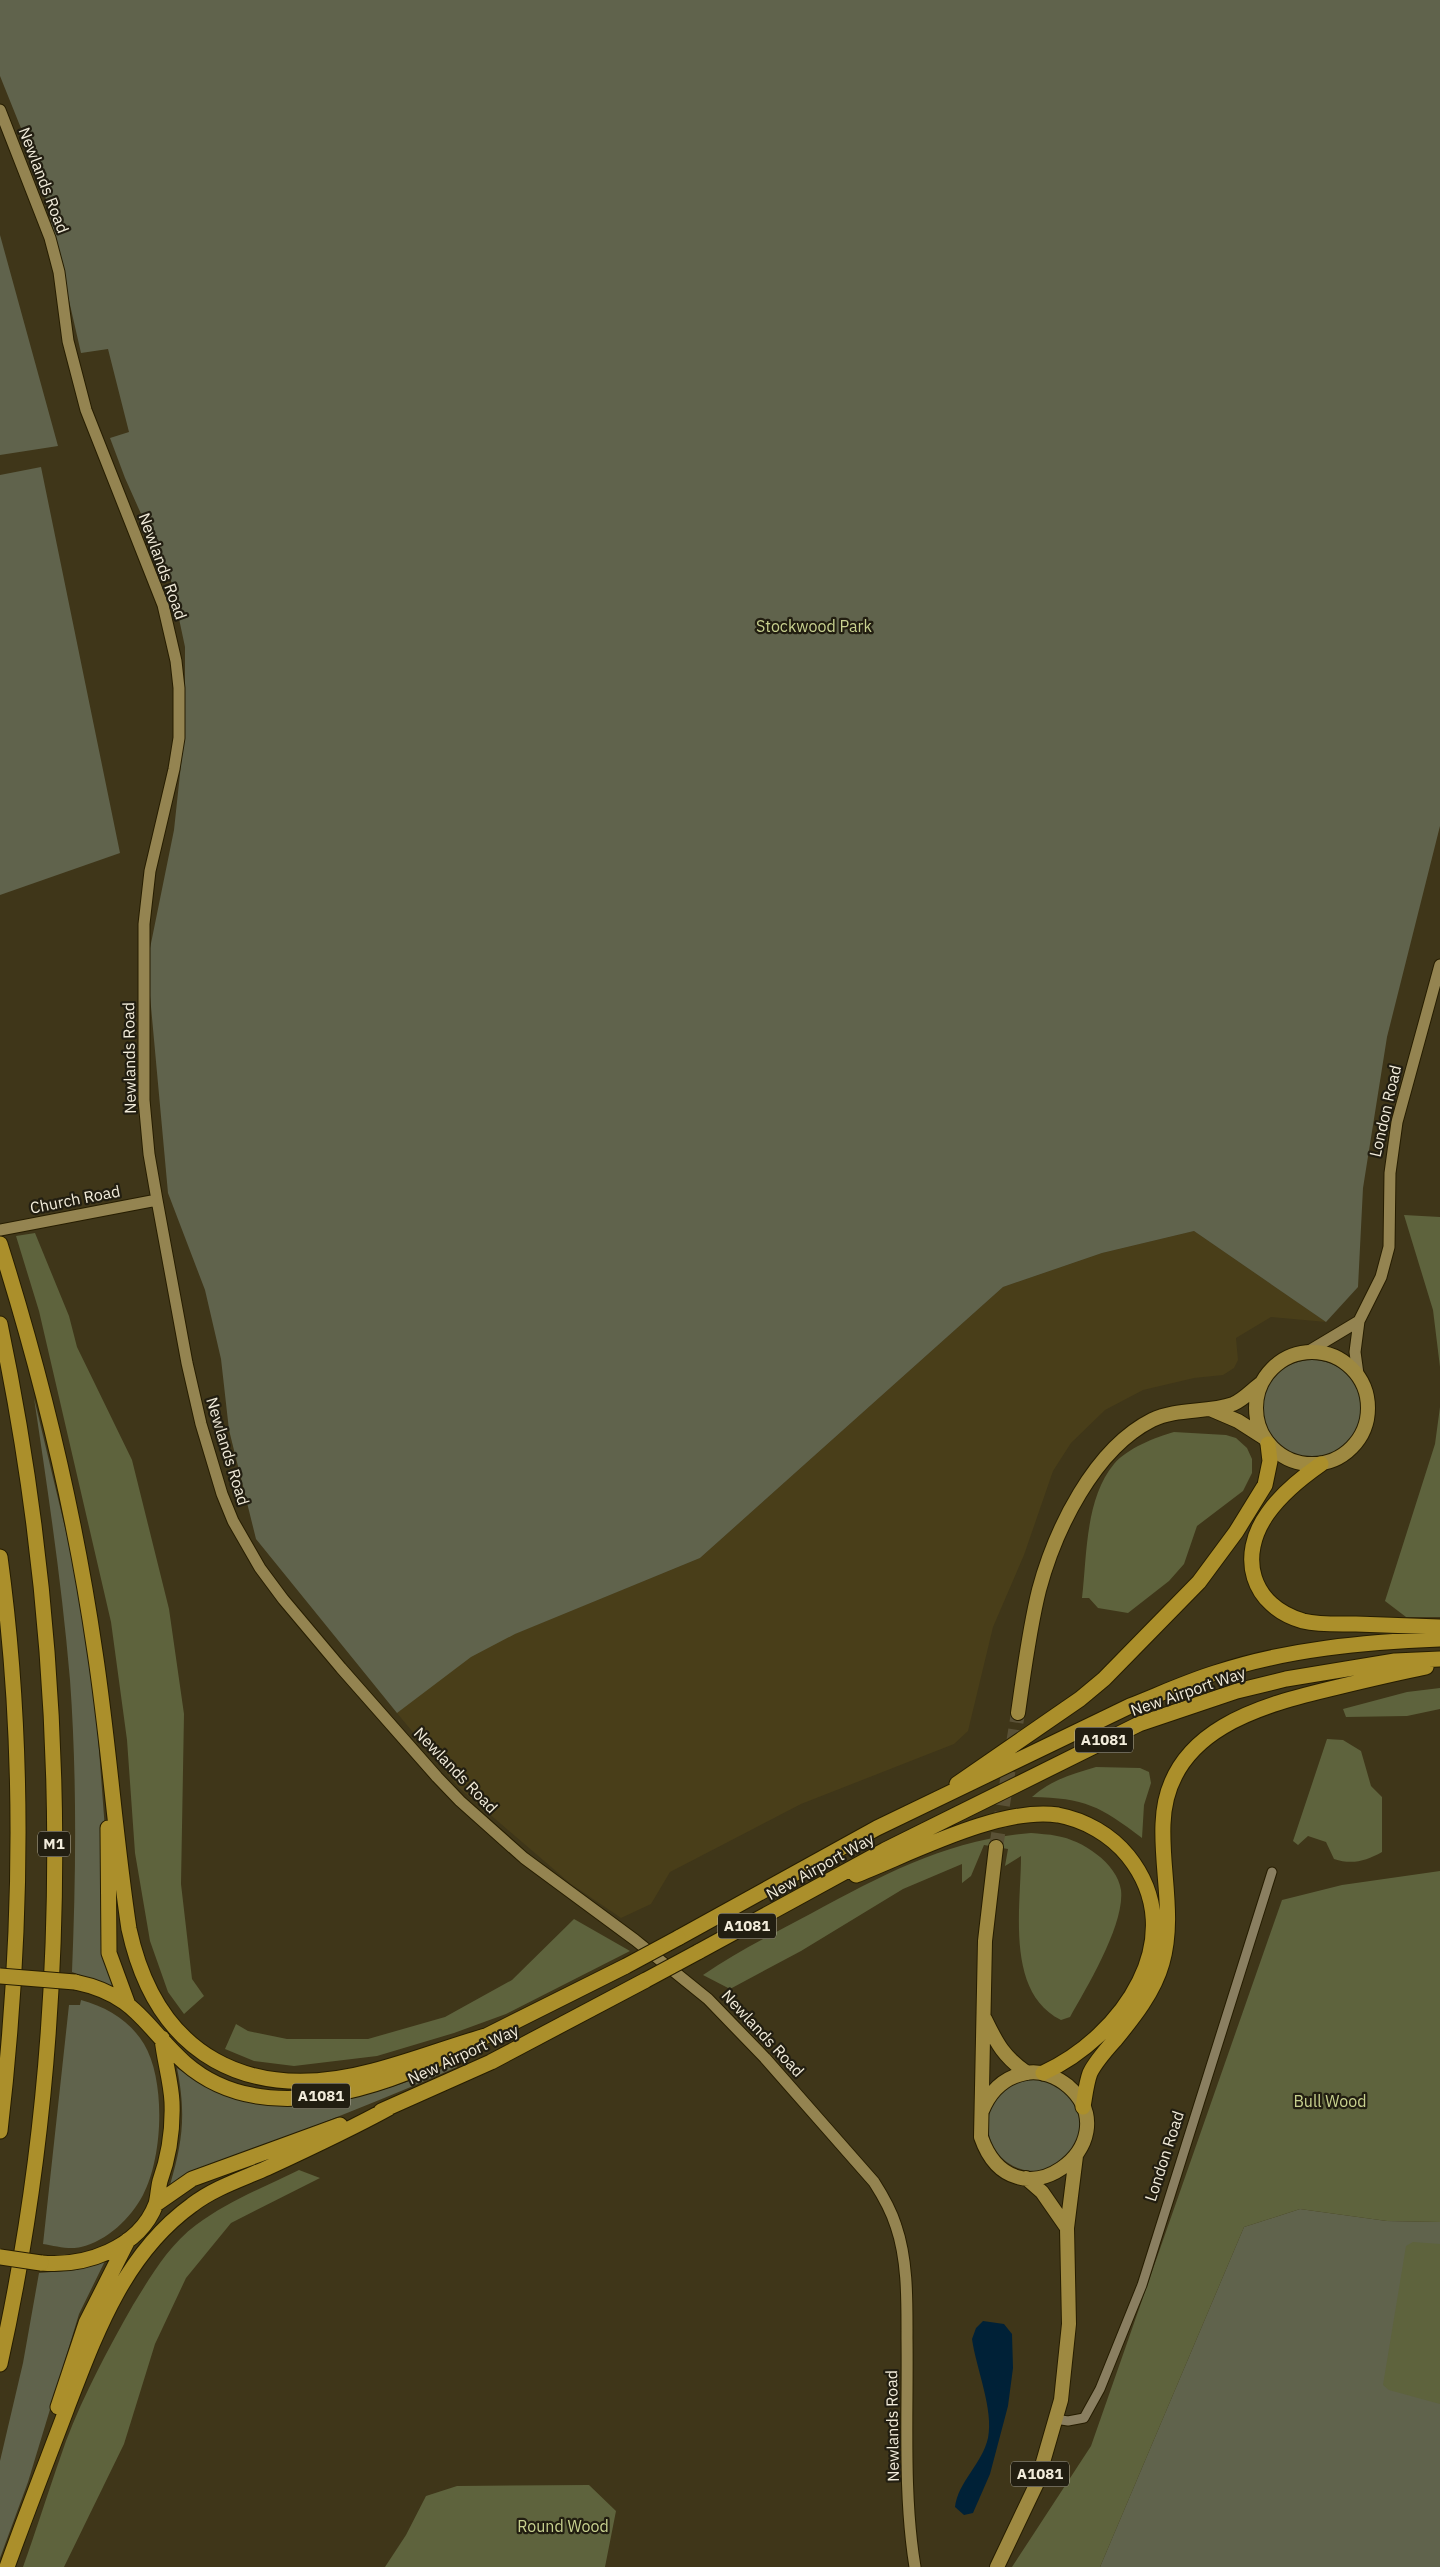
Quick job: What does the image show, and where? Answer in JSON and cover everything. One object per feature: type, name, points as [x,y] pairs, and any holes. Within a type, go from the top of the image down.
[{"type":"highway","points":[[0,1244],[45,1402],[80,1557],[96,1653],[123,1889],[134,1952],[144,1979],[166,2019],[191,2044],[207,2056],[233,2070],[266,2079],[284,2081],[330,2079],[372,2071],[488,2035]]},
{"type":"highway","name":"M1","points":[[0,1324],[22,1446],[41,1588],[54,1801],[53,1948],[47,2048],[13,2307],[0,2364]]},
{"type":"highway","name":"A1081","points":[[927,1805],[1080,1699],[1104,1679],[1199,1582],[1236,1532],[1265,1485],[1270,1461],[1266,1440]]},
{"type":"highway","points":[[1321,1464],[1280,1497],[1260,1527],[1254,1540],[1251,1567],[1256,1584],[1265,1598],[1277,1609],[1304,1621],[1440,1627]]},
{"type":"highway","name":"M1","points":[[0,1557],[15,1708],[17,1798],[15,1953],[9,2057],[0,2132]]},
{"type":"highway","name":"New Airport Way","points":[[127,2002],[186,2064],[215,2082],[258,2096],[294,2098],[334,2094],[385,2081],[423,2066],[488,2035],[626,1966],[806,1866],[1130,1706],[1215,1673],[1312,1649],[1440,1639]]},
{"type":"highway","name":"New Airport Way","points":[[156,2204],[192,2179],[389,2108],[490,2062],[646,1980],[885,1850],[1139,1724],[1237,1691],[1286,1679],[1394,1661],[1440,1659]]},
{"type":"highway","points":[[1083,2107],[1090,2074],[1097,2062],[1133,2018],[1149,1992],[1162,1965],[1167,1940],[1168,1913],[1164,1854],[1164,1806],[1179,1765],[1210,1734],[1245,1714],[1296,1697],[1440,1664]]},
{"type":"highway","points":[[109,1769],[108,1939],[112,1965],[127,2002]]},
{"type":"highway","name":"A1081","points":[[794,1900],[991,1821],[1022,1815],[1057,1815],[1083,1822],[1102,1833],[1122,1848],[1135,1864],[1146,1885],[1153,1910],[1154,1935],[1150,1956],[1142,1977],[1127,2004],[1105,2029],[1075,2056],[1044,2073]]},
{"type":"highway","points":[[0,1976],[75,1982],[99,1988],[127,2002]]},
{"type":"highway","points":[[0,2257],[40,2263],[69,2264],[92,2259],[129,2238],[141,2226],[156,2204],[166,2165],[172,2120],[172,2100],[162,2038]]},
{"type":"highway","points":[[7,2567],[34,2490],[86,2357],[113,2300],[142,2253],[170,2223],[193,2204],[215,2191],[342,2134],[389,2108]]},
{"type":"highway","points":[[34,2490],[72,2360],[98,2297],[129,2238]]},
{"type":"main road","points":[[1018,1713],[1030,1629],[1040,1588],[1064,1524],[1080,1493],[1120,1442],[1153,1419],[1188,1411],[1210,1410],[1235,1403],[1260,1384],[1269,1371],[1280,1361],[1294,1354],[1309,1351],[1328,1353],[1344,1361],[1358,1374],[1366,1389],[1369,1405],[1367,1422],[1361,1437],[1350,1450],[1337,1459],[1321,1464],[1306,1464],[1292,1461],[1279,1454],[1266,1440],[1238,1421],[1210,1410]]},
{"type":"main road","points":[[1260,1384],[1256,1401],[1256,1420],[1266,1440]]},
{"type":"main road","points":[[996,1847],[985,1941],[985,2018],[980,2124],[986,2149],[1002,2168],[1026,2178],[1046,2197],[1067,2228]]},
{"type":"main road","points":[[985,2018],[1000,2049],[1014,2064],[1027,2073]]},
{"type":"main road","points":[[982,2111],[987,2099],[1004,2081],[1027,2073],[1044,2073],[1060,2080],[1074,2091],[1083,2107],[1086,2132],[1076,2156],[1054,2174],[1040,2178],[1026,2178]]},
{"type":"main road","name":"A1081","points":[[997,2567],[1037,2483],[1061,2400],[1069,2324],[1067,2228],[1076,2156]]},
{"type":"street","name":"Newlands Road","points":[[0,110],[50,238],[59,272],[72,358],[86,410],[163,605],[176,661],[179,688],[179,738],[174,769],[150,871],[144,924],[144,1100],[149,1154],[157,1200],[187,1363],[210,1460],[233,1521],[272,1584],[341,1668],[460,1801],[524,1858],[635,1940],[708,1999],[830,2129],[874,2182],[886,2202],[896,2226],[904,2255],[907,2307],[909,2493],[914,2567]]},
{"type":"street","name":"London Road","points":[[1358,1374],[1355,1352],[1359,1321],[1374,1293],[1386,1262],[1390,1227],[1390,1173],[1396,1130],[1440,965]]},
{"type":"street","name":"Church Road","points":[[0,1230],[157,1200]]},
{"type":"street","points":[[1309,1351],[1359,1321]]},
{"type":"street","name":"London Road","points":[[1055,2419],[1068,2421],[1084,2418],[1116,2351],[1142,2285],[1272,1872]]},
{"type":"shaded area","points":[[1194,1231],[1326,1322],[1271,1317],[1236,1338],[1238,1360],[1234,1368],[1223,1375],[1194,1378],[1143,1390],[1105,1410],[1071,1443],[1053,1471],[1024,1555],[993,1627],[968,1731],[954,1744],[801,1804],[670,1872],[651,1904],[621,1918],[571,1884],[458,1787],[397,1713],[448,1661],[700,1558],[1003,1287],[1102,1253]]},
{"type":"green space","name":"Stockwood Park","points":[[0,0],[1440,0],[1440,826],[1387,1037],[1363,1188],[1358,1287],[1326,1322],[1194,1231],[1102,1253],[1003,1287],[700,1558],[515,1634],[471,1657],[397,1713],[256,1539],[229,1430],[221,1359],[205,1290],[168,1193],[147,963],[174,830],[185,727],[185,647],[171,581],[125,478],[110,438],[129,432],[108,349],[81,353],[41,178],[0,76]]},
{"type":"green space","points":[[0,235],[58,446],[0,455]]},
{"type":"green space","points":[[41,467],[120,853],[0,895],[0,475]]},
{"type":"green space","points":[[1404,1215],[1440,1217],[1440,1367],[1433,1310]]},
{"type":"green space","points":[[35,1233],[69,1316],[77,1347],[132,1460],[169,1609],[184,1714],[181,1884],[192,1979],[204,1996],[184,2014],[168,1992],[150,1941],[135,1853],[127,1740],[111,1622],[39,1311],[16,1236]]},
{"type":"green space","points":[[1312,1360],[1322,1361],[1340,1368],[1354,1382],[1361,1400],[1361,1420],[1354,1438],[1340,1452],[1322,1459],[1312,1460],[1302,1459],[1284,1452],[1270,1438],[1263,1420],[1262,1410],[1263,1400],[1270,1382],[1284,1368],[1302,1361]]},
{"type":"green space","points":[[34,1398],[78,1582],[95,1697],[117,1988],[72,1972],[75,1826],[74,1752],[70,1680],[59,1574]]},
{"type":"green space","points":[[1440,1407],[1440,1617],[1406,1617],[1385,1601],[1435,1444]]},
{"type":"green space","points":[[1174,1432],[1226,1435],[1236,1438],[1247,1448],[1252,1459],[1252,1473],[1243,1491],[1197,1526],[1184,1564],[1169,1581],[1128,1613],[1098,1608],[1089,1598],[1082,1598],[1089,1528],[1097,1494],[1114,1464],[1126,1453],[1142,1444]]},
{"type":"green space","points":[[1440,1688],[1440,1709],[1407,1716],[1346,1717],[1343,1709],[1407,1692]]},
{"type":"green space","points":[[1327,1739],[1343,1740],[1361,1751],[1371,1786],[1382,1797],[1382,1852],[1365,1860],[1347,1862],[1334,1859],[1326,1842],[1308,1836],[1298,1845],[1293,1841]]},
{"type":"green space","points":[[1096,1767],[1140,1768],[1149,1772],[1151,1783],[1144,1805],[1142,1838],[1115,1818],[1091,1806],[1066,1799],[1032,1797],[1054,1782]]},
{"type":"green space","points":[[1031,1833],[1067,1838],[1097,1854],[1113,1871],[1121,1890],[1121,1904],[1111,1937],[1095,1973],[1070,2017],[1061,2020],[1043,2007],[1031,1990],[1024,1970],[1020,1947],[1019,1923],[1021,1856],[1005,1866],[1008,1849],[984,1845],[971,1876],[962,1883],[962,1864],[903,1889],[801,1951],[730,1989],[703,1975],[770,1935],[891,1872],[944,1851],[971,1843]]},
{"type":"green space","name":"Bull Wood","points":[[1440,1871],[1440,2222],[1387,2221],[1300,2209],[1244,2227],[1100,2567],[1012,2567],[1091,2446],[1282,1900],[1342,1885]]},
{"type":"green space","points":[[574,1919],[630,1951],[506,2014],[454,2033],[377,2056],[294,2066],[254,2061],[225,2049],[236,2024],[248,2031],[287,2039],[368,2039],[445,2017],[512,1980]]},
{"type":"green space","points":[[81,2000],[117,2016],[132,2028],[144,2044],[156,2078],[159,2098],[158,2140],[150,2179],[143,2195],[132,2212],[100,2240],[77,2248],[67,2248],[43,2244],[69,2005],[80,2005]]},
{"type":"green space","points":[[455,2064],[457,2067],[170,2185],[178,2154],[182,2127],[182,2099],[177,2068],[213,2088],[248,2100],[282,2105],[315,2105],[383,2090]]},
{"type":"green space","points":[[1034,2079],[1051,2083],[1066,2093],[1076,2108],[1080,2125],[1076,2142],[1066,2157],[1051,2167],[1034,2171],[1017,2167],[1002,2157],[992,2142],[988,2125],[992,2108],[1002,2093],[1017,2083]]},
{"type":"green space","points":[[299,2170],[320,2178],[231,2223],[186,2278],[155,2344],[124,2444],[64,2567],[23,2567],[66,2441],[81,2406],[115,2338],[153,2272],[177,2242],[196,2225],[233,2202]]},
{"type":"green space","points":[[1300,2209],[1387,2221],[1440,2222],[1440,2567],[1100,2567],[1244,2227]]},
{"type":"green space","points":[[1413,2242],[1440,2244],[1440,2404],[1389,2390],[1383,2385],[1406,2246]]},
{"type":"green space","points":[[105,2261],[79,2314],[28,2482],[0,2558],[0,2461],[23,2363],[39,2273],[76,2270]]},
{"type":"green space","name":"Round Wood","points":[[589,2485],[616,2511],[605,2567],[385,2567],[406,2535],[426,2496],[457,2486]]},
{"type":"water","points":[[983,2321],[1004,2324],[1012,2334],[1013,2368],[1008,2406],[990,2474],[973,2513],[964,2515],[955,2507],[957,2498],[981,2456],[988,2438],[989,2415],[987,2402],[972,2339],[976,2328]]},
{"type":"tunnel","points":[[996,1847],[1018,1713]]}]
